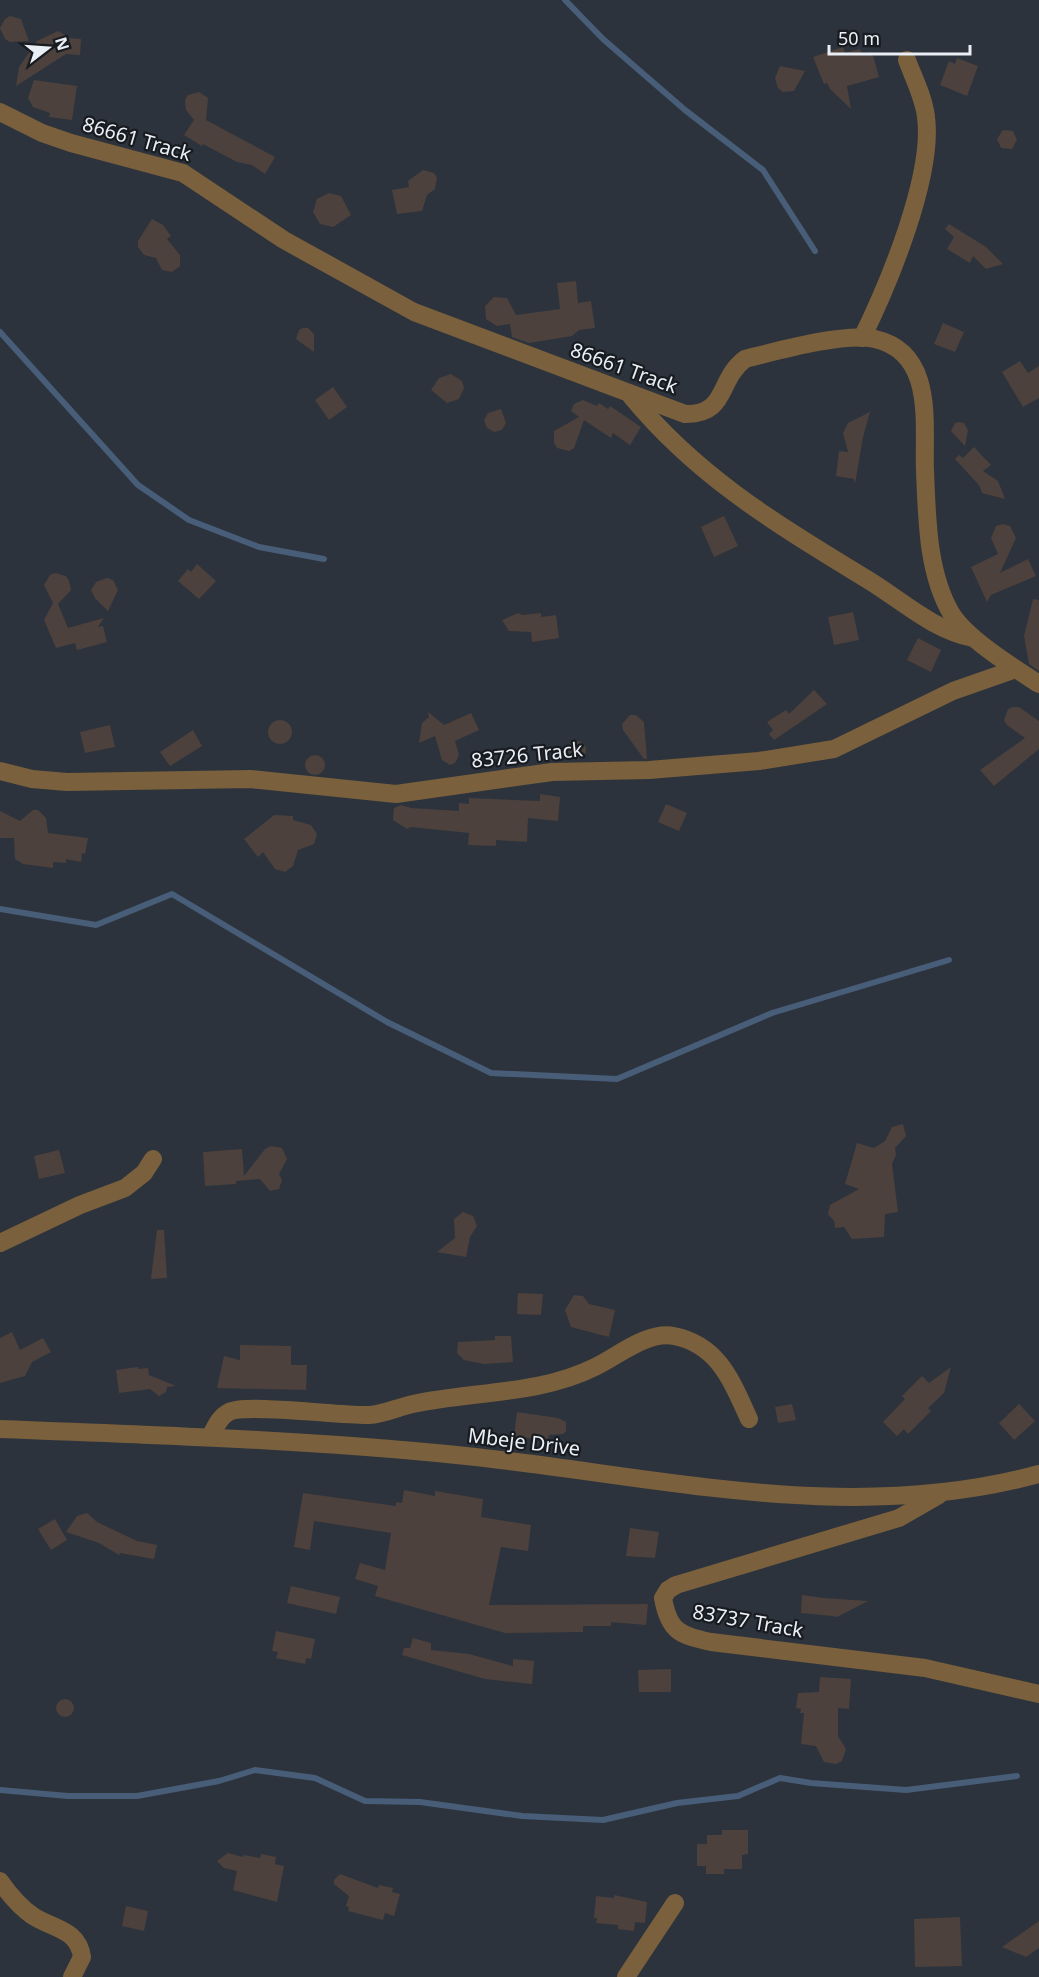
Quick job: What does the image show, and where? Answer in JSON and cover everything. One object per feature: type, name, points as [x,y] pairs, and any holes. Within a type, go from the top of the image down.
[{"type":"street","points":[[862,338],[908,223],[921,176],[926,118],[908,60]]},
{"type":"street","name":"86661 Track","points":[[0,112],[42,133],[71,143],[183,173],[284,240],[414,312],[685,414],[698,414],[709,410],[716,404],[734,367],[745,359],[862,338],[890,344],[904,355],[915,369],[922,390],[926,420],[925,468],[933,560],[941,591],[952,613],[964,629],[1016,669]]},
{"type":"street","points":[[630,395],[686,456],[744,502],[921,617],[955,634],[977,639]]},
{"type":"street","points":[[1016,669],[1039,684]]},
{"type":"street","name":"83726 Track","points":[[0,771],[32,779],[67,782],[250,779],[396,794],[552,772],[649,770],[759,761],[834,749],[953,692],[1016,669]]},
{"type":"street","points":[[0,1243],[80,1205],[134,1184],[153,1159]]},
{"type":"street","points":[[210,1437],[226,1413],[242,1408],[336,1415],[387,1413],[411,1404],[483,1395],[564,1378],[587,1371],[660,1336],[682,1338],[713,1354],[733,1383],[749,1419]]},
{"type":"street","name":"Mbeje Drive","points":[[0,1429],[210,1437],[467,1456],[733,1492],[783,1496],[866,1498],[943,1493],[991,1486],[1039,1474]]},
{"type":"street","name":"83737 Track","points":[[943,1493],[899,1518],[676,1585],[668,1590],[663,1598],[671,1624],[689,1637],[711,1642],[925,1668],[1039,1694]]},
{"type":"street","points":[[0,1881],[33,1916],[65,1931],[77,1941],[82,1957],[72,1977]]},
{"type":"street","points":[[626,1977],[675,1904]]},
{"type":"building","points":[[10,16],[21,19],[29,41],[10,42],[5,39],[0,28],[5,19]]},
{"type":"building","points":[[58,31],[69,38],[81,39],[80,55],[66,54],[16,86],[19,67],[37,41]]},
{"type":"building","points":[[843,47],[845,53],[860,49],[862,55],[872,52],[879,77],[847,86],[851,109],[830,89],[827,83],[824,84],[813,57]]},
{"type":"building","points":[[957,58],[978,66],[967,96],[940,85],[949,61],[955,64]]},
{"type":"building","points":[[780,66],[805,71],[794,91],[783,92],[778,88],[775,78]]},
{"type":"building","points":[[34,80],[77,86],[72,120],[49,117],[50,113],[33,107],[28,98]]},
{"type":"building","points":[[199,92],[208,98],[206,120],[275,157],[265,174],[252,165],[237,162],[184,135],[194,120],[186,110],[185,100],[188,95]]},
{"type":"building","points":[[1003,130],[1013,131],[1017,140],[1012,149],[1001,148],[997,139]]},
{"type":"building","points":[[423,170],[434,173],[437,178],[435,189],[427,195],[422,211],[397,214],[392,190],[409,187],[408,181]]},
{"type":"building","points":[[329,193],[341,196],[351,215],[333,227],[320,224],[313,212],[317,199]]},
{"type":"building","points":[[152,219],[163,225],[171,236],[167,239],[180,255],[180,266],[172,272],[162,270],[156,258],[144,255],[138,247],[138,241]]},
{"type":"building","points":[[949,224],[986,247],[1003,264],[986,269],[973,256],[970,263],[947,249],[954,237],[945,229]]},
{"type":"building","points":[[576,281],[578,303],[591,301],[595,328],[579,330],[572,336],[529,343],[512,337],[510,324],[497,326],[486,319],[485,306],[494,297],[507,298],[516,315],[560,309],[557,283]]},
{"type":"building","points":[[943,323],[964,332],[955,352],[934,344]]},
{"type":"building","points":[[308,328],[314,334],[314,352],[296,339],[299,330]]},
{"type":"building","points":[[1020,361],[1028,373],[1039,366],[1039,398],[1023,407],[1002,372]]},
{"type":"building","points":[[451,374],[462,381],[464,388],[459,399],[447,403],[431,390],[439,378]]},
{"type":"building","points":[[333,387],[347,407],[329,420],[315,400]]},
{"type":"building","points":[[583,400],[597,406],[599,403],[608,409],[610,406],[641,427],[630,445],[613,433],[611,438],[584,420],[574,448],[569,451],[557,448],[554,443],[554,431],[579,417],[571,411],[574,404]]},
{"type":"building","points":[[501,409],[506,423],[502,430],[494,432],[487,428],[484,420],[488,413]]},
{"type":"building","points":[[870,412],[855,484],[854,479],[836,476],[839,451],[848,452],[843,433],[848,423]]},
{"type":"building","points":[[955,423],[964,423],[968,430],[965,446],[951,431]]},
{"type":"building","points":[[974,447],[991,465],[983,471],[998,481],[1005,499],[982,493],[979,485],[955,459],[959,455],[963,458]]},
{"type":"building","points":[[724,516],[738,546],[714,557],[701,527]]},
{"type":"building","points":[[1003,524],[1010,526],[1016,538],[1000,573],[1028,559],[1036,576],[991,595],[987,602],[971,567],[998,554],[991,538],[996,526]]},
{"type":"building","points":[[197,564],[216,581],[199,599],[178,581],[188,569],[191,572]]},
{"type":"building","points":[[55,573],[66,576],[69,581],[71,590],[58,604],[68,628],[104,618],[98,627],[103,626],[107,642],[77,650],[75,643],[56,648],[44,620],[53,603],[44,585],[50,575]]},
{"type":"building","points":[[107,578],[113,580],[118,590],[108,611],[95,598],[91,590],[96,582]]},
{"type":"building","points":[[1033,599],[1039,600],[1039,671],[1029,664],[1024,636]]},
{"type":"building","points":[[853,612],[859,640],[834,645],[828,617]]},
{"type":"building","points":[[518,613],[523,615],[541,613],[541,617],[556,615],[559,638],[532,642],[531,632],[509,631],[502,620]]},
{"type":"building","points":[[918,638],[941,650],[931,672],[907,660]]},
{"type":"building","points":[[814,690],[827,704],[774,740],[769,734],[773,730],[767,722],[786,710],[789,714]]},
{"type":"building","points":[[1019,707],[1039,721],[1039,749],[994,786],[980,770],[1025,738],[1007,725],[1004,720],[1008,709]]},
{"type":"building","points":[[428,712],[444,725],[471,713],[479,730],[455,741],[459,755],[455,763],[450,765],[442,760],[435,736],[419,743],[422,723],[429,717]]},
{"type":"building","points":[[630,715],[636,715],[644,722],[647,759],[644,759],[623,730],[622,724]]},
{"type":"building","points":[[280,720],[288,724],[292,732],[288,740],[280,744],[272,740],[268,732],[272,724]]},
{"type":"building","points":[[110,725],[115,747],[85,753],[80,732]]},
{"type":"building","points":[[193,730],[202,746],[170,766],[160,752]]},
{"type":"building","points":[[573,741],[581,741],[586,746],[584,757],[573,759],[568,754],[568,746]]},
{"type":"building","points":[[315,755],[322,758],[325,765],[322,772],[315,775],[308,772],[305,765],[308,758]]},
{"type":"building","points":[[540,794],[560,797],[558,821],[528,818],[527,842],[496,840],[496,846],[468,845],[469,833],[411,827],[407,829],[393,820],[394,808],[401,805],[411,808],[459,811],[459,803],[469,804],[469,798],[540,801]]},
{"type":"building","points":[[666,804],[687,813],[679,831],[658,822]]},
{"type":"building","points":[[33,810],[38,810],[46,818],[48,833],[88,838],[81,862],[66,859],[66,863],[53,862],[53,868],[23,864],[15,859],[14,838],[0,838],[0,811],[20,821]]},
{"type":"building","points":[[274,815],[293,816],[293,820],[311,825],[317,834],[314,844],[298,850],[293,866],[285,872],[275,869],[263,852],[258,857],[244,839]]},
{"type":"building","points":[[903,1124],[906,1136],[895,1148],[896,1155],[892,1164],[898,1212],[885,1214],[884,1237],[852,1239],[844,1227],[835,1228],[834,1221],[828,1214],[830,1205],[859,1189],[845,1184],[857,1143],[874,1148],[885,1141],[892,1127]]},
{"type":"building","points":[[271,1146],[282,1148],[287,1159],[279,1174],[282,1180],[279,1189],[270,1191],[260,1179],[236,1181],[236,1184],[205,1186],[203,1152],[242,1149],[244,1176],[265,1149]]},
{"type":"building","points":[[59,1150],[65,1173],[39,1179],[34,1156]]},
{"type":"building","points":[[463,1212],[473,1216],[477,1226],[470,1237],[466,1257],[437,1252],[455,1238],[454,1219]]},
{"type":"building","points":[[157,1230],[164,1230],[167,1278],[151,1279]]},
{"type":"building","points":[[518,1293],[543,1294],[541,1315],[517,1314]]},
{"type":"building","points":[[574,1295],[583,1296],[589,1304],[615,1310],[609,1337],[571,1327],[565,1310]]},
{"type":"building","points":[[12,1332],[20,1350],[43,1338],[51,1352],[32,1362],[25,1376],[0,1383],[0,1338]]},
{"type":"building","points":[[495,1336],[511,1336],[513,1362],[484,1364],[464,1360],[457,1353],[458,1342],[495,1340]]},
{"type":"building","points":[[240,1345],[291,1346],[291,1365],[307,1365],[306,1390],[217,1388],[224,1356],[240,1360]]},
{"type":"building","points":[[138,1367],[138,1369],[148,1368],[149,1375],[176,1386],[167,1387],[166,1392],[159,1396],[150,1389],[119,1393],[116,1370]]},
{"type":"building","points":[[951,1367],[944,1393],[928,1408],[931,1411],[908,1434],[904,1429],[897,1436],[883,1422],[905,1399],[902,1396],[922,1376],[929,1383]]},
{"type":"building","points":[[792,1404],[796,1420],[778,1423],[775,1407]]},
{"type":"building","points":[[1019,1404],[1035,1421],[1014,1440],[999,1423]]},
{"type":"building","points":[[517,1412],[558,1418],[566,1422],[566,1431],[563,1434],[549,1435],[548,1441],[514,1436]]},
{"type":"building","points":[[404,1490],[435,1496],[435,1491],[483,1499],[481,1517],[531,1525],[528,1551],[501,1547],[489,1605],[648,1604],[646,1625],[611,1622],[611,1626],[583,1626],[583,1632],[505,1633],[375,1596],[378,1586],[355,1579],[360,1563],[385,1570],[391,1533],[314,1521],[310,1550],[294,1547],[303,1493],[396,1506],[396,1502],[402,1503]]},
{"type":"building","points":[[87,1513],[97,1522],[137,1541],[157,1545],[154,1559],[120,1553],[119,1555],[99,1543],[66,1532],[77,1516]]},
{"type":"building","points":[[55,1519],[67,1540],[51,1550],[38,1529]]},
{"type":"building","points":[[630,1528],[659,1532],[655,1558],[626,1556]]},
{"type":"building","points":[[291,1586],[340,1597],[336,1614],[287,1603]]},
{"type":"building","points":[[802,1595],[868,1601],[837,1617],[801,1613]]},
{"type":"building","points":[[276,1631],[315,1639],[311,1659],[306,1658],[305,1664],[276,1658],[278,1652],[272,1651]]},
{"type":"building","points":[[413,1638],[431,1643],[431,1650],[469,1654],[513,1666],[513,1659],[534,1661],[532,1684],[485,1679],[402,1655],[404,1648],[410,1648]]},
{"type":"building","points":[[671,1669],[671,1692],[639,1692],[638,1670]]},
{"type":"building","points":[[820,1677],[851,1679],[849,1709],[838,1708],[838,1736],[846,1749],[842,1761],[836,1764],[824,1762],[816,1746],[801,1744],[804,1713],[800,1713],[801,1709],[796,1708],[798,1693],[819,1692]]},
{"type":"building","points":[[65,1699],[71,1702],[74,1708],[71,1714],[65,1717],[59,1714],[56,1708],[59,1702]]},
{"type":"building","points":[[722,1830],[748,1830],[748,1854],[742,1855],[742,1869],[724,1869],[724,1874],[706,1874],[706,1866],[697,1866],[697,1844],[707,1844],[707,1835],[722,1835]]},
{"type":"building","points":[[228,1853],[243,1857],[244,1855],[260,1858],[261,1854],[276,1857],[275,1864],[284,1866],[277,1902],[233,1890],[237,1871],[224,1868],[217,1861]]},
{"type":"building","points":[[340,1874],[378,1888],[379,1885],[393,1888],[392,1892],[400,1894],[394,1916],[385,1913],[383,1920],[348,1911],[349,1907],[346,1906],[349,1896],[334,1884],[334,1880]]},
{"type":"building","points":[[614,1895],[647,1902],[645,1923],[635,1922],[634,1931],[618,1929],[618,1925],[596,1923],[597,1918],[594,1918],[596,1896],[614,1898]]},
{"type":"building","points":[[126,1906],[148,1911],[144,1931],[122,1926]]},
{"type":"building","points":[[960,1917],[962,1966],[915,1967],[914,1919]]},
{"type":"building","points":[[1039,1921],[1039,1948],[1026,1957],[1002,1947]]},
{"type":"waterway","points":[[565,0],[603,39],[685,110],[763,170],[815,251]]},
{"type":"waterway","points":[[0,332],[138,485],[189,520],[259,547],[324,559]]},
{"type":"waterway","points":[[0,909],[96,925],[172,894],[387,1022],[491,1073],[617,1079],[772,1013],[949,960]]},
{"type":"waterway","points":[[0,1790],[68,1796],[137,1796],[219,1781],[255,1770],[315,1778],[365,1801],[420,1802],[522,1816],[603,1820],[677,1803],[738,1796],[780,1778],[811,1783],[906,1790],[1017,1776]]}]
